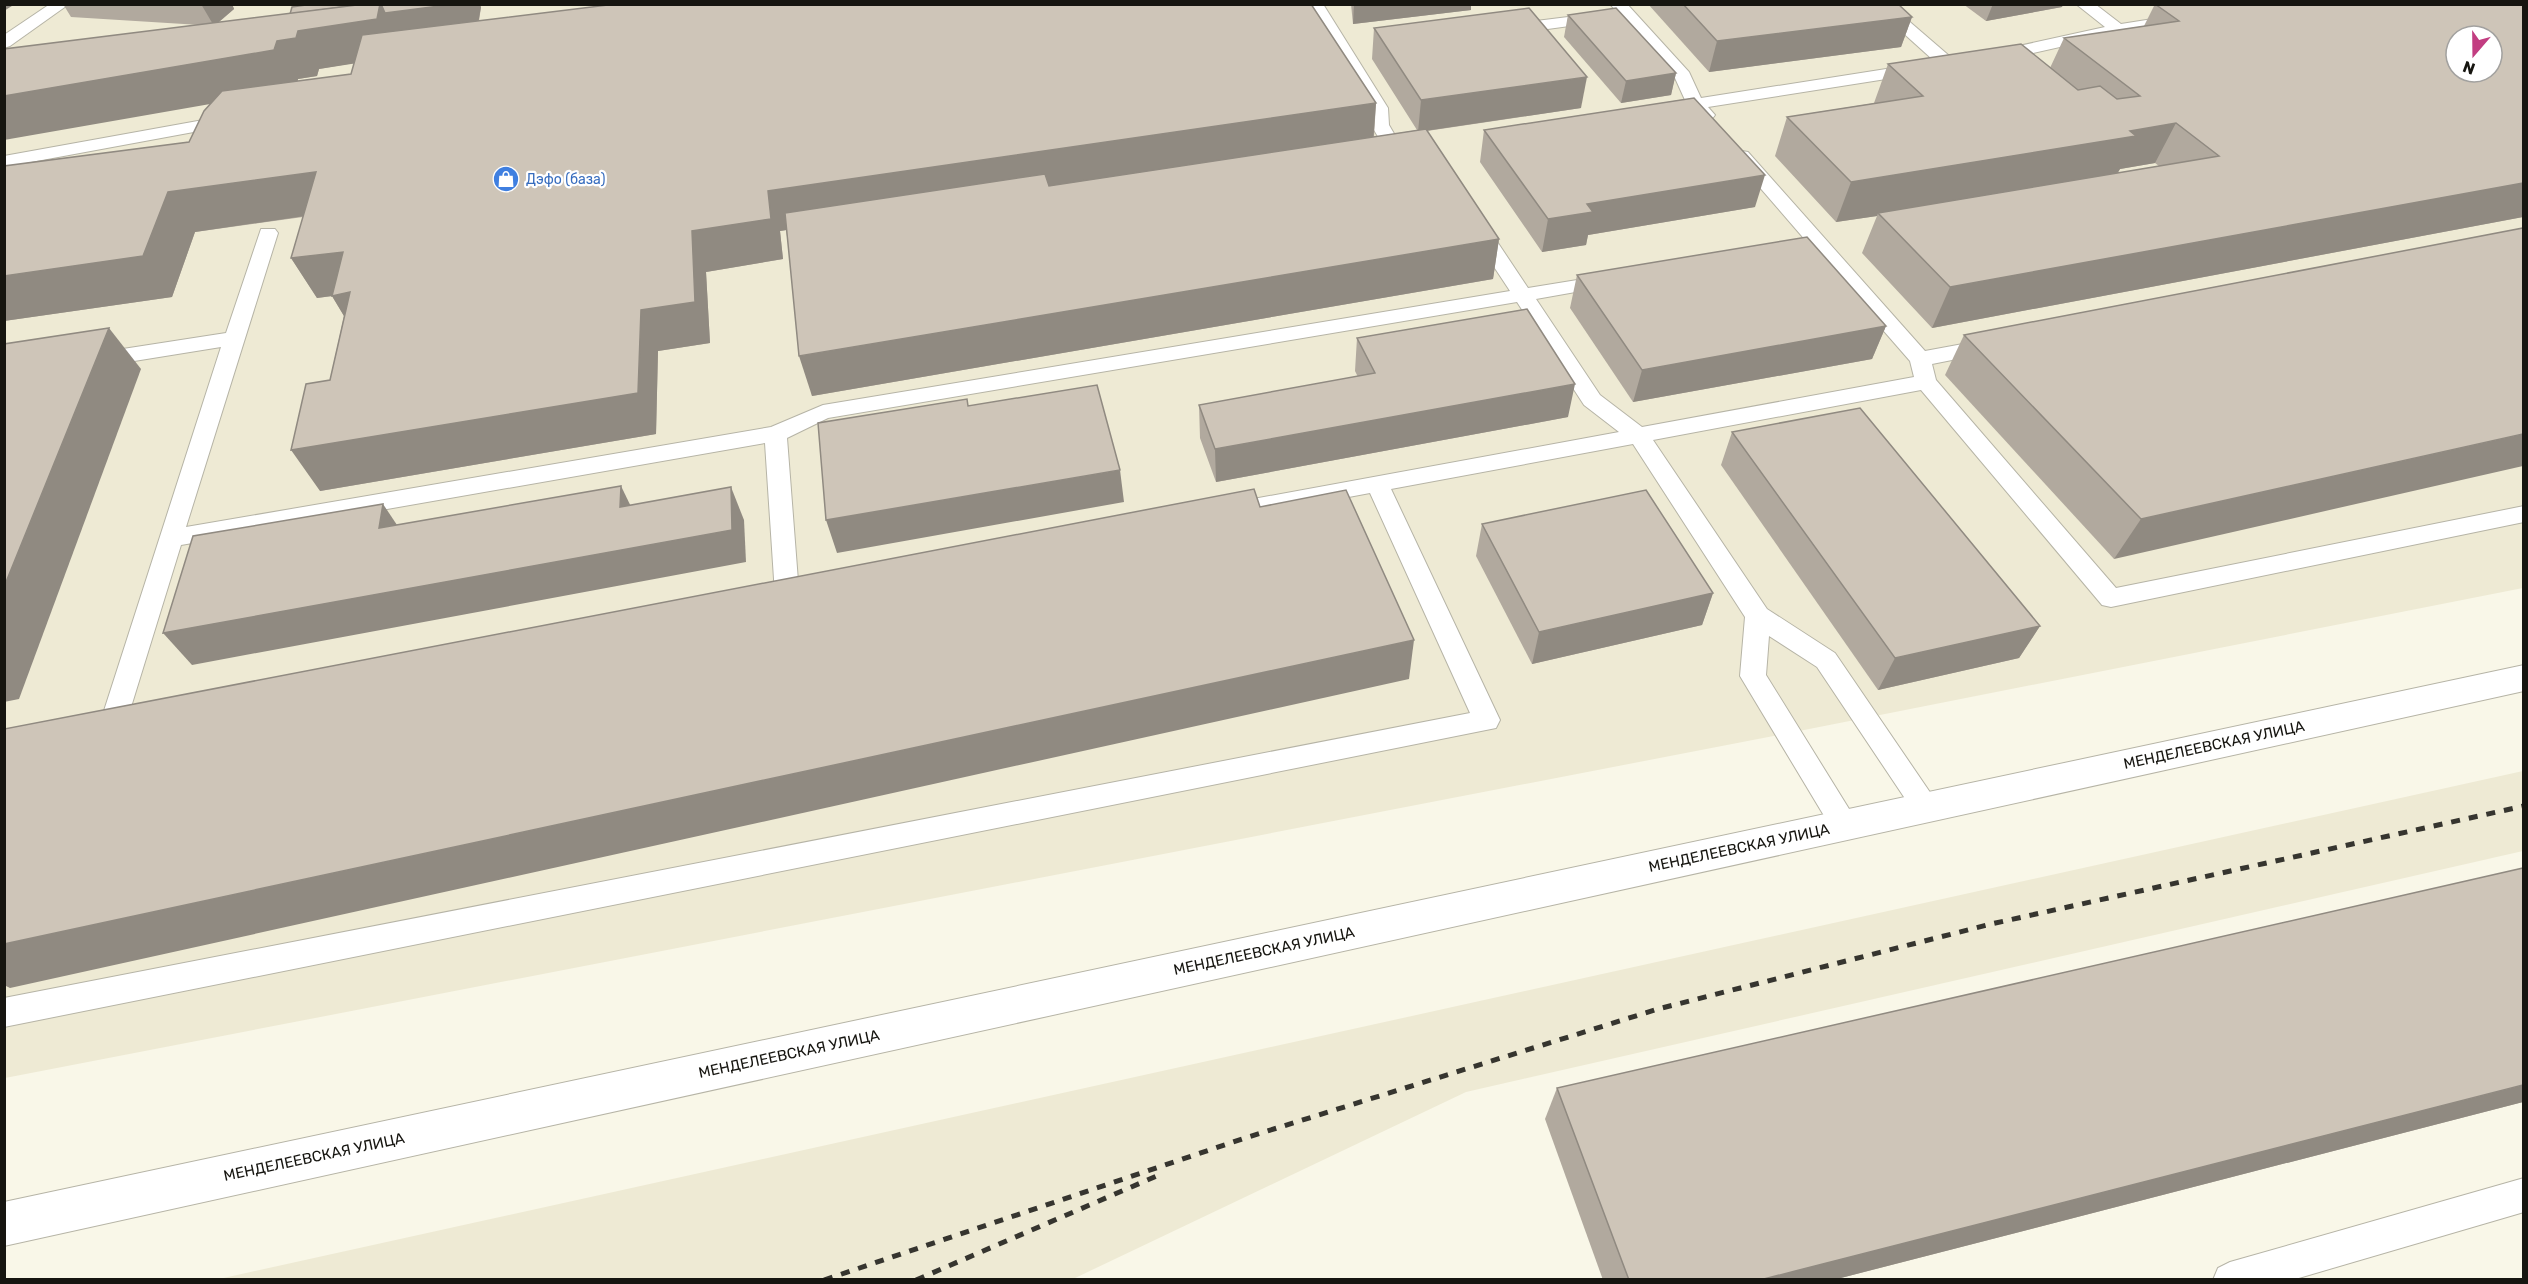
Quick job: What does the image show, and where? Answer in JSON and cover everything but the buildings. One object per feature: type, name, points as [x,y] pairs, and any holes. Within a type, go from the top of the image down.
[{"type":"street","name":"МЕНДЕЛЕЕВСКАЯ УЛИЦА","points":[[4,1224],[2523,678]]},
{"type":"lane","points":[[4,43],[61,4]]},
{"type":"lane","points":[[1315,4],[1379,108],[1380,125],[1394,149],[1359,155]]},
{"type":"lane","points":[[1879,4],[1948,64]]},
{"type":"lane","points":[[2084,4],[2118,29]]},
{"type":"lane","points":[[1489,32],[1622,9],[1683,76],[1695,104],[1820,245],[2111,598],[2523,514]]},
{"type":"lane","points":[[1649,111],[1998,57],[2118,29],[2189,18]]},
{"type":"lane","points":[[1998,57],[2015,70]]},
{"type":"lane","points":[[4,162],[244,118]]},
{"type":"lane","points":[[1465,209],[1592,400],[1638,435],[1758,616],[1826,660],[1926,807]]},
{"type":"lane","points":[[137,716],[103,722],[171,538],[268,233]]},
{"type":"lane","points":[[1762,255],[1820,245]]},
{"type":"lane","points":[[171,538],[776,434],[823,412],[1625,278]]},
{"type":"lane","points":[[74,364],[235,338]]},
{"type":"lane","points":[[1205,516],[1638,435],[1923,370],[2013,341]]},
{"type":"lane","points":[[764,598],[799,592],[776,434]]},
{"type":"lane","points":[[4,1013],[1487,720],[1377,484]]},
{"type":"lane","points":[[1758,616],[1753,676],[1845,825]]},
{"type":"lane","points":[[2230,1280],[2523,1195]]},
{"type":"shaded area","points":[[4,5],[2523,5],[2523,588],[1789,733],[5,1078]]},
{"type":"shaded area","points":[[2523,771],[2523,851],[1466,1092],[1073,1279],[219,1279]]},
{"type":"railway","points":[[824,1280],[1245,1138],[1658,1009],[1991,924],[2524,806]]},
{"type":"railway","points":[[916,1280],[1159,1175]]},
{"type":"place","name":"Дэфо (база)","points":[[506,179]]}]
